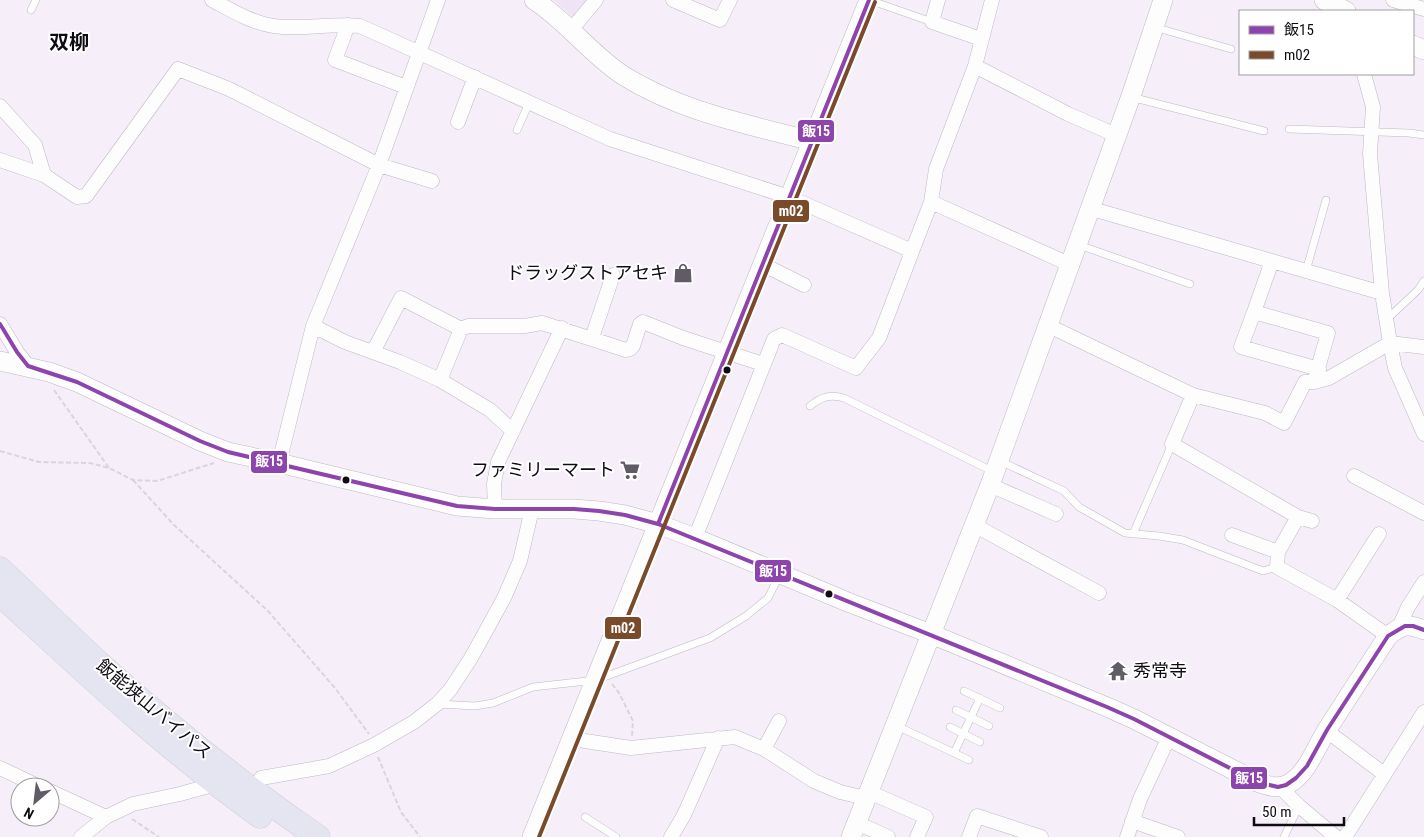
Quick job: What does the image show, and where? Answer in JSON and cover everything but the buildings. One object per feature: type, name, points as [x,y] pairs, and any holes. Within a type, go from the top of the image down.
[{"type":"highway","name":"飯能狭山バイパス","points":[[0,569],[102,665],[160,716],[241,782],[318,837]]},
{"type":"highway","name":"飯能狭山バイパス","points":[[0,594],[116,701],[216,784],[290,837]]},
{"type":"street","points":[[212,0],[252,20],[273,26],[360,26],[610,139],[788,197],[912,251]]},
{"type":"street","points":[[279,463],[313,326],[378,165],[438,0]]},
{"type":"street","points":[[534,0],[550,10],[609,65],[624,76],[660,96],[708,114],[811,141]]},
{"type":"street","points":[[570,30],[596,0]]},
{"type":"street","points":[[673,0],[720,20],[730,0]]},
{"type":"street","points":[[532,837],[572,738],[601,678],[658,524],[868,0]]},
{"type":"street","points":[[938,0],[932,22],[981,39]]},
{"type":"street","points":[[695,538],[774,339],[782,335],[856,368],[879,338],[931,202],[936,169],[975,66],[992,0]]},
{"type":"street","points":[[888,837],[854,830],[994,473],[1131,96],[1163,0]]},
{"type":"street","points":[[1324,0],[1344,7]]},
{"type":"street","points":[[1393,0],[1424,9]]},
{"type":"street","points":[[348,25],[334,60],[406,87]]},
{"type":"street","points":[[975,66],[1068,114],[1116,135]]},
{"type":"street","points":[[0,160],[44,175],[77,197],[86,196],[178,69],[230,89],[378,165],[432,181]]},
{"type":"street","points":[[1364,75],[1373,107],[1370,154],[1386,320],[1395,368],[1424,434]]},
{"type":"street","points":[[458,122],[475,78]]},
{"type":"street","points":[[0,106],[35,146],[44,175]]},
{"type":"street","points":[[931,202],[1069,264]]},
{"type":"street","points":[[1089,208],[1382,293]]},
{"type":"street","points":[[1272,261],[1241,347],[1316,376],[1329,378],[1390,343],[1424,347]]},
{"type":"street","points":[[762,264],[804,285]]},
{"type":"street","points":[[592,338],[613,274]]},
{"type":"street","points":[[373,352],[401,298],[461,329]]},
{"type":"street","points":[[1047,325],[1193,395],[1265,413],[1284,423],[1305,382],[1316,376],[1328,333],[1254,312]]},
{"type":"street","points":[[440,380],[461,329],[468,326],[525,326],[542,323],[626,350],[633,346],[640,324],[643,322],[683,338],[763,364]]},
{"type":"street","points":[[0,324],[28,366]]},
{"type":"street","points":[[313,326],[345,342],[440,380],[490,410],[512,431]]},
{"type":"street","points":[[495,510],[494,484],[498,462],[562,328]]},
{"type":"street","points":[[0,361],[49,372],[110,396],[200,441],[228,452],[458,506],[495,510],[574,509],[599,511],[625,515],[658,524],[1107,707],[1269,787],[1280,787],[1290,784],[1301,774],[1326,731],[1394,631],[1424,582]]},
{"type":"street","points":[[1193,395],[1172,444],[1298,518],[1312,521]]},
{"type":"street","points":[[994,473],[1056,514]]},
{"type":"street","points":[[1354,476],[1424,513]]},
{"type":"street","points":[[261,778],[329,766],[374,745],[414,722],[437,704],[450,690],[471,658],[504,598],[520,561],[532,509]]},
{"type":"street","points":[[1298,518],[1278,552],[1277,567],[1394,631]]},
{"type":"street","points":[[974,525],[1099,593]]},
{"type":"street","points":[[1337,600],[1379,534]]},
{"type":"street","points":[[1232,535],[1278,552]]},
{"type":"street","points":[[1394,631],[1408,625],[1424,630]]},
{"type":"street","points":[[1345,837],[1424,712]]},
{"type":"street","points":[[764,750],[778,721]]},
{"type":"street","points":[[1326,731],[1384,774]]},
{"type":"street","points":[[572,738],[584,742],[631,748],[735,736],[764,750],[814,780],[840,792],[868,795],[926,817],[917,837]]},
{"type":"street","points":[[1127,837],[1140,799],[1169,736]]},
{"type":"street","points":[[672,837],[684,815],[718,738]]},
{"type":"street","points":[[0,768],[19,777]]},
{"type":"street","points":[[81,837],[106,817],[133,804],[216,784]]},
{"type":"street","points":[[1280,787],[1299,806],[1336,837]]},
{"type":"street","points":[[60,796],[106,817]]},
{"type":"street","points":[[969,837],[977,816],[1041,837]]},
{"type":"street","points":[[1132,820],[1178,837]]},
{"type":"lane","points":[[30,10],[36,0]]},
{"type":"lane","points":[[868,0],[932,22]]},
{"type":"lane","points":[[1154,27],[1231,49]]},
{"type":"lane","points":[[1131,96],[1264,131]]},
{"type":"lane","points":[[517,130],[529,103]]},
{"type":"lane","points":[[1290,129],[1371,131],[1424,135]]},
{"type":"lane","points":[[1306,271],[1326,200]]},
{"type":"lane","points":[[1076,244],[1190,284]]},
{"type":"lane","points":[[1386,320],[1418,290],[1424,281]]},
{"type":"lane","points":[[810,406],[819,398],[833,395],[844,398],[994,473],[1064,491],[1079,507],[1125,533],[1183,540],[1263,571],[1277,567]]},
{"type":"lane","points":[[1133,534],[1172,444]]},
{"type":"lane","points":[[437,704],[475,706],[493,703],[533,687],[601,678],[710,638],[746,616],[768,598],[780,573]]},
{"type":"lane","points":[[964,691],[1000,708]]},
{"type":"lane","points":[[954,753],[980,698]]},
{"type":"lane","points":[[956,710],[989,726]]},
{"type":"lane","points":[[894,725],[969,760]]},
{"type":"lane","points":[[950,727],[980,742]]},
{"type":"lane","points":[[1284,837],[1299,806]]},
{"type":"lane","points":[[585,817],[612,836]]},
{"type":"path","points":[[49,372],[50,385],[109,468]]},
{"type":"path","points":[[0,451],[39,462],[90,463],[109,468],[133,480],[174,525],[268,611],[335,688],[368,731],[401,812],[420,837]]},
{"type":"path","points":[[133,480],[157,481],[202,468],[217,462],[228,452]]},
{"type":"path","points":[[601,678],[619,693],[633,721],[631,748]]},
{"type":"path","points":[[119,810],[159,837]]},
{"type":"shaded area","points":[[554,0],[592,0],[577,16],[572,16]]},
{"type":"transit line","name":"飯15","points":[[658,524],[869,0]]},
{"type":"transit line","name":"m02","points":[[539,837],[875,2]]},
{"type":"transit line","name":"飯15","points":[[0,324],[28,366]]},
{"type":"transit line","name":"飯15","points":[[28,366],[77,382],[200,441],[228,452],[457,506],[495,509],[574,509],[599,511],[625,515],[658,524],[1107,707],[1257,782],[1278,787],[1286,785],[1296,778],[1307,766],[1327,730],[1388,636],[1405,626],[1413,626],[1424,630]]},
{"type":"place","name":"ドラッグストアセキ","points":[[683,273]]},
{"type":"place","name":"ファミリーマート","points":[[630,470]]},
{"type":"place","name":"秀常寺","points":[[1118,671]]},
{"type":"district","name":"双柳","points":[[69,42]]}]
